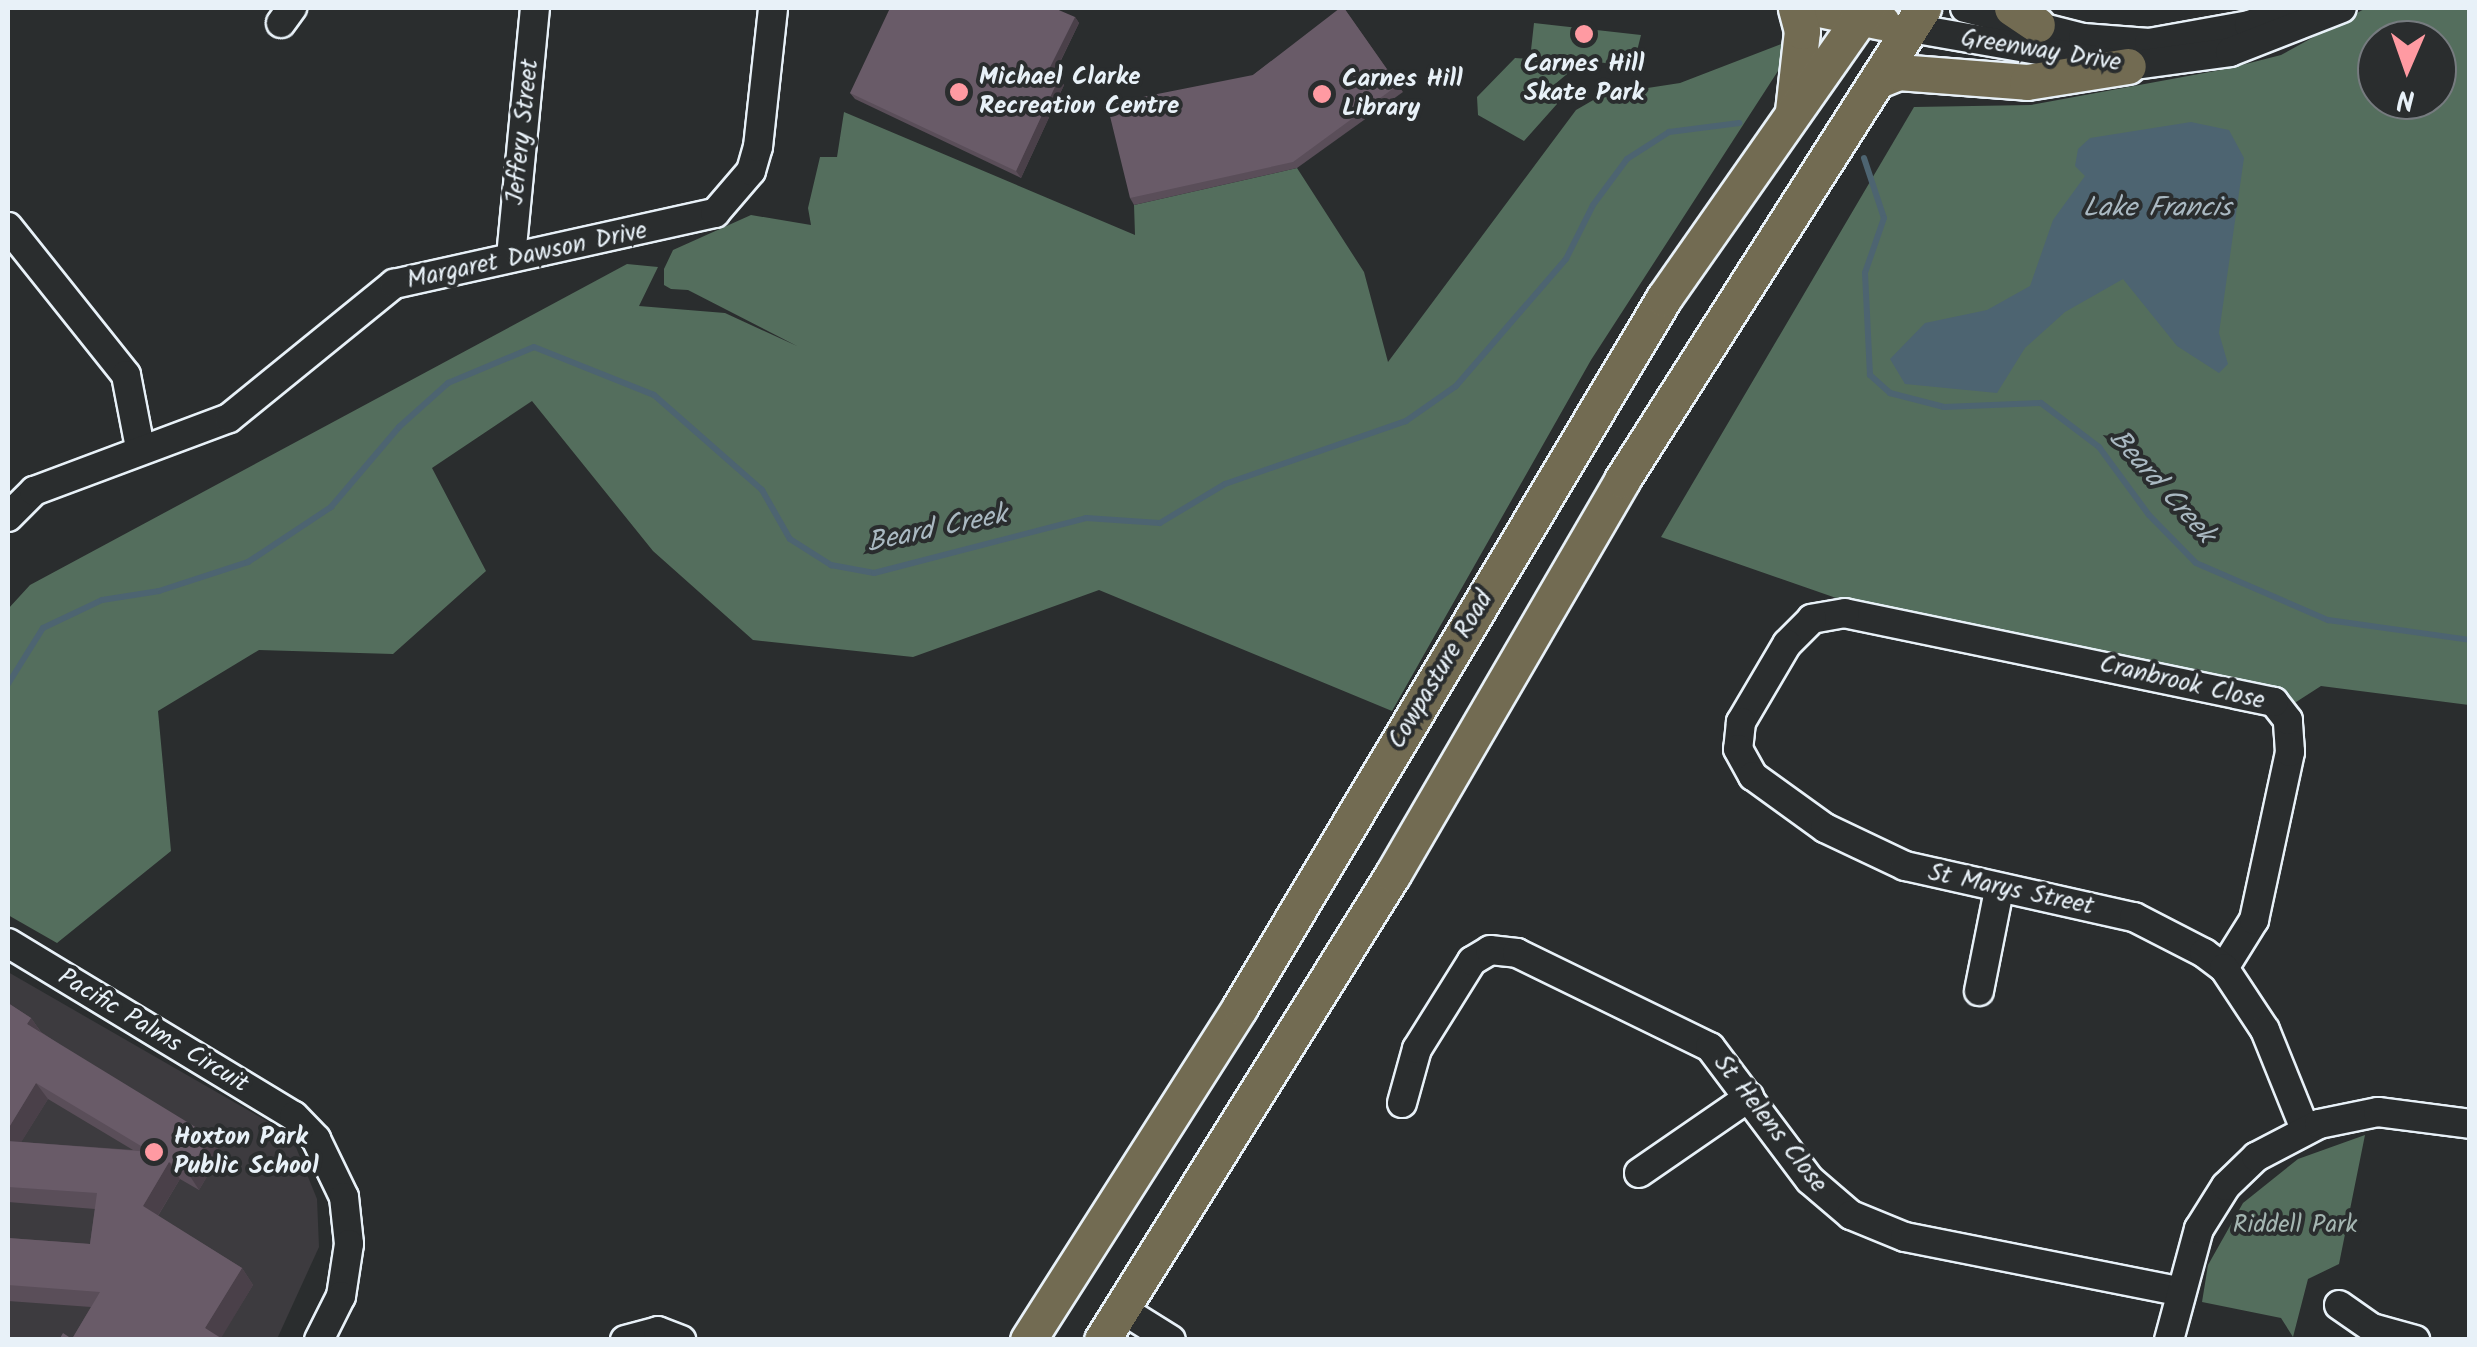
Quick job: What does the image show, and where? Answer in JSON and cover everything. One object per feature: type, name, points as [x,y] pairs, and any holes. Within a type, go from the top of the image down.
[{"type":"main road","points":[[1792,117],[1802,30],[1796,8]]},
{"type":"main road","points":[[1114,1329],[1393,874],[1622,480],[1918,18],[1815,8]]},
{"type":"main road","name":"Cowpasture Road","points":[[1028,1340],[1240,1007],[1664,298],[1864,13]]},
{"type":"main road","points":[[1880,79],[1898,72],[2028,82],[2128,66]]},
{"type":"street","name":"Jeffery Street","points":[[510,256],[535,8]]},
{"type":"street","name":"Margaret Dawson Drive","points":[[8,517],[34,491],[140,448],[229,418],[394,284],[715,213],[751,170],[758,147],[773,8]]},
{"type":"street","name":"Greenway Drive","points":[[1966,8],[2024,16],[2083,38],[2149,44],[2249,25],[2294,8]]},
{"type":"street","name":"Greenway Drive","points":[[1918,18],[2128,66],[2230,52],[2342,8]]},
{"type":"street","points":[[8,227],[126,374],[140,448]]},
{"type":"street","name":"Cranbrook Close","points":[[1812,619],[1860,615],[2274,702],[2288,720],[2290,752],[2254,920],[2224,968]]},
{"type":"street","name":"St Marys Street","points":[[1812,619],[1787,644],[1741,722],[1742,761],[1772,792],[1854,844],[1919,871],[2134,917],[2224,968],[2265,1030],[2306,1130]]},
{"type":"street","points":[[1978,991],[1999,890]]},
{"type":"street","name":"Pacific Palms Circuit","points":[[8,943],[294,1116],[316,1139],[344,1198],[349,1244],[341,1296],[319,1340]]},
{"type":"street","name":"St Helens Close","points":[[1402,1103],[1416,1049],[1465,971],[1480,955],[1502,950],[1695,1037],[1722,1058],[1828,1199],[1878,1228],[2178,1291]]},
{"type":"street","points":[[1638,1173],[1749,1096]]},
{"type":"street","points":[[2169,1340],[2178,1291],[2200,1229],[2226,1186],[2256,1158],[2306,1130],[2378,1112],[2468,1114]]},
{"type":"street","points":[[2339,1305],[2372,1328],[2415,1340]]},
{"type":"street","points":[[1114,1329],[1171,1340]]},
{"type":"street","points":[[626,1340],[658,1331],[681,1340]]},
{"type":"shaded area","name":"Hoxton Park Public School","points":[[8,972],[291,1135],[317,1199],[319,1247],[277,1339],[8,1339]]},
{"type":"green space","points":[[2366,8],[2469,8],[2469,705],[2321,686],[2293,704],[2261,688],[1839,599],[1661,537],[1914,107],[2031,105],[2281,55]]},
{"type":"green space","points":[[1534,23],[1641,35],[1633,67],[1584,60],[1555,84],[1557,104],[1524,141],[1478,115],[1477,97],[1515,58],[1530,59]]},
{"type":"green space","points":[[1784,43],[1778,71],[1591,360],[1392,711],[1099,590],[913,657],[753,640],[653,551],[532,401],[432,468],[486,571],[393,654],[259,650],[158,711],[171,851],[57,943],[8,915],[8,609],[30,585],[627,264],[658,267],[639,306],[725,313],[797,346],[688,290],[664,285],[664,269],[673,250],[751,215],[811,225],[808,208],[820,157],[837,157],[844,112],[1135,235],[1134,205],[1297,168],[1364,272],[1388,362],[1576,110],[1602,95],[1680,83]]},
{"type":"green space","name":"Riddell Park","points":[[2365,1135],[2339,1264],[2308,1279],[2293,1337],[2281,1318],[2202,1302],[2208,1265],[2243,1203],[2298,1159]]},
{"type":"water","name":"Lake Francis","points":[[2191,122],[2229,130],[2244,158],[2219,333],[2228,364],[2219,373],[2177,346],[2123,279],[2065,312],[2025,348],[1997,393],[1905,384],[1890,359],[1925,323],[1987,310],[2030,286],[2053,220],[2085,176],[2075,166],[2078,149],[2090,138]]},
{"type":"building","name":"Michael Clarke Recreation Centre","points":[[890,8],[1054,8],[1075,17],[1048,71],[1059,78],[1016,171],[850,93]]},
{"type":"building","points":[[1344,8],[1398,85],[1293,162],[1130,198],[1107,104],[1253,75]]},
{"type":"building","points":[[8,1003],[31,1018],[27,1024],[210,1136],[188,1173],[169,1162],[143,1206],[242,1268],[205,1328],[224,1340],[59,1340],[63,1333],[72,1339],[100,1292],[8,1285],[8,1238],[90,1244],[97,1193],[8,1187],[8,1141],[151,1152],[36,1083],[8,1129]]},
{"type":"waterway","name":"Beard Creek","points":[[8,684],[43,628],[102,600],[159,591],[248,562],[331,507],[399,427],[448,383],[534,347],[654,395],[762,490],[790,539],[831,565],[874,573],[1086,518],[1160,523],[1225,484],[1406,421],[1456,386],[1566,259],[1593,205],[1627,159],[1669,132],[1739,123]]},
{"type":"waterway","name":"Beard Creek","points":[[1864,158],[1884,218],[1865,273],[1870,375],[1890,393],[1944,407],[2041,403],[2099,447],[2149,515],[2196,563],[2328,620],[2470,640]]},
{"type":"place","name":"Carnes Hill Skate Park","points":[[1584,34]]},
{"type":"place","name":"Michael Clarke Recreation Centre","points":[[959,92]]},
{"type":"place","name":"Carnes Hill Library","points":[[1322,94]]},
{"type":"place","name":"Hoxton Park Public School","points":[[154,1152]]}]
